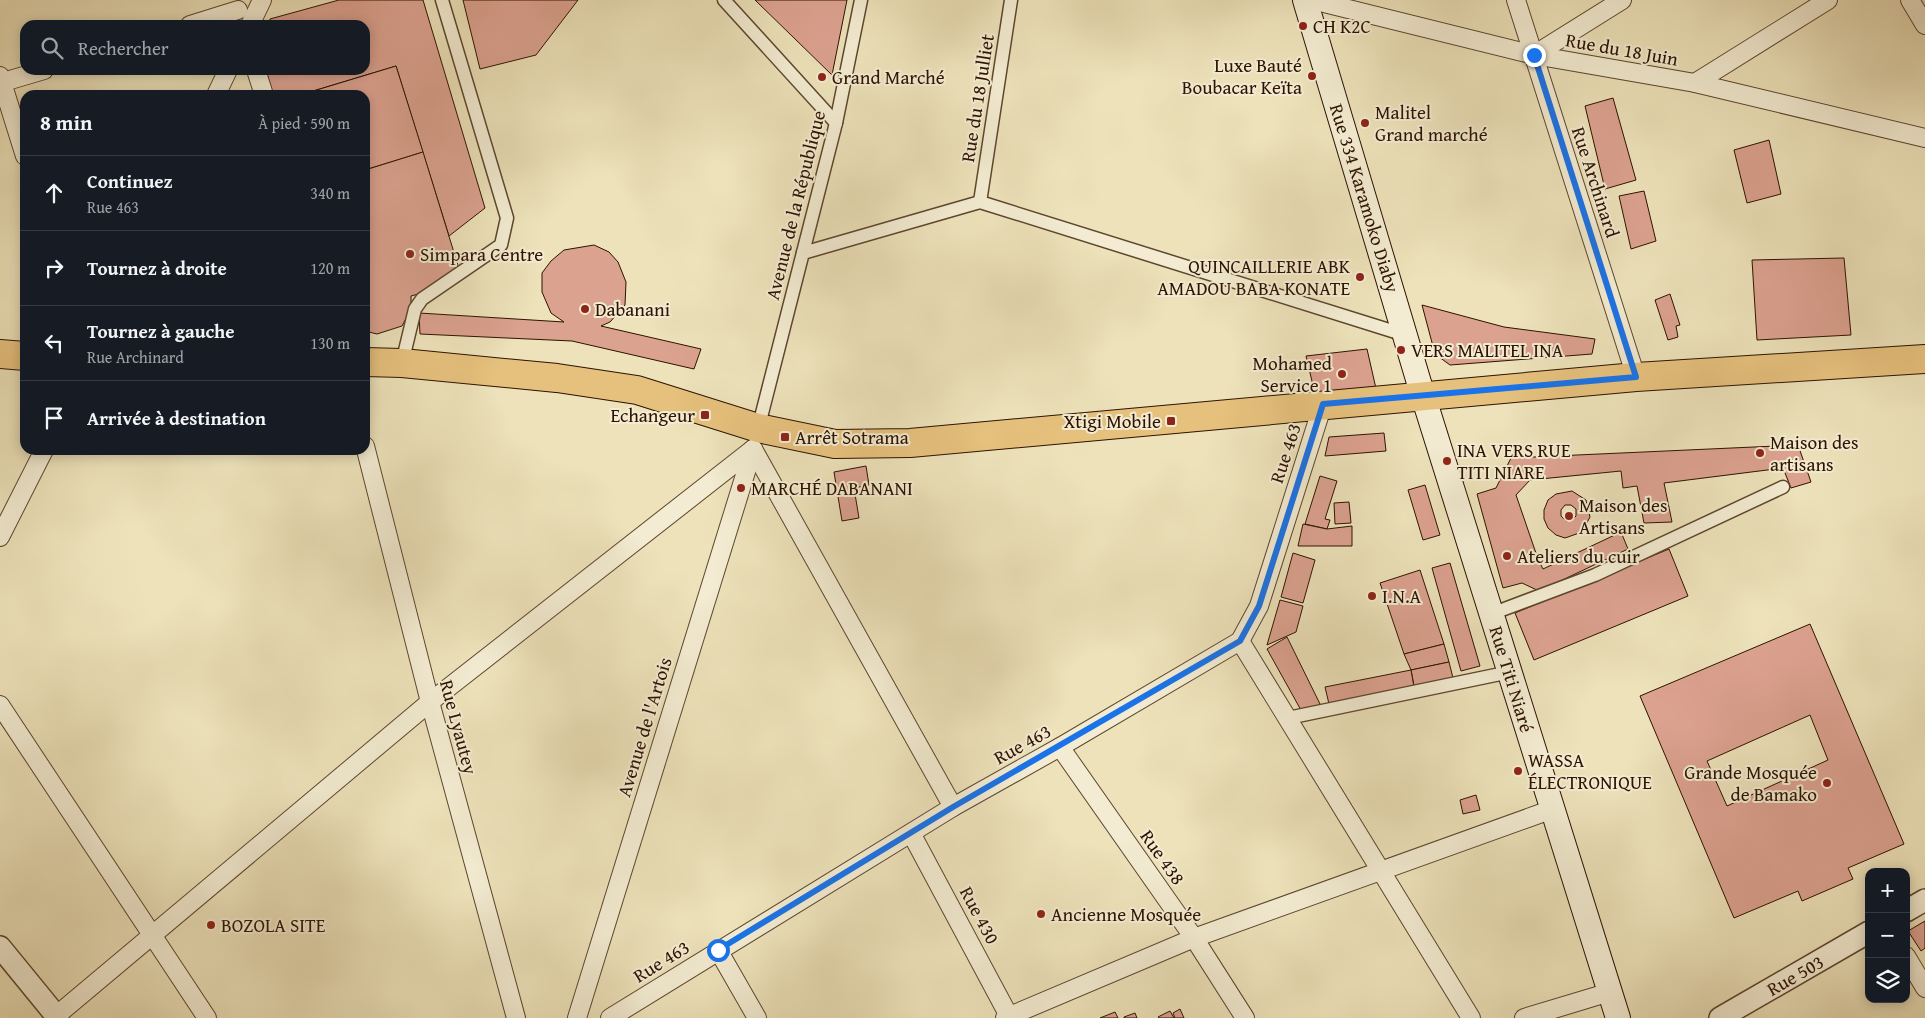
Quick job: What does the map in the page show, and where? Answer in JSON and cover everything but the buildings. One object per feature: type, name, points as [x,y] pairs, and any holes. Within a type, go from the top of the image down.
[{"type":"main road","name":"Rue 334 Karamoko Diaby","points":[[1305,0],[1424,396]]},
{"type":"main road","points":[[0,354],[20,356]]},
{"type":"main road","points":[[370,362],[402,363],[557,378],[637,390],[756,438],[835,444],[910,443],[1636,377],[1925,359]]},
{"type":"main road","name":"Rue Titi Niaré","points":[[1424,396],[1618,1018]]},
{"type":"street","points":[[402,363],[416,310],[422,299],[501,245],[507,218],[442,0]]},
{"type":"street","points":[[724,0],[836,123]]},
{"type":"street","name":"Avenue de la République","points":[[756,438],[836,123],[862,0]]},
{"type":"street","name":"Rue du 18 Julliet","points":[[980,202],[1012,0]]},
{"type":"street","name":"Rue du 18 Juin","points":[[1312,0],[1534,55],[1694,83],[1925,138]]},
{"type":"street","name":"Rue Archinard","points":[[1516,0],[1636,377]]},
{"type":"street","points":[[1534,55],[1622,0]]},
{"type":"street","points":[[1694,83],[1828,0]]},
{"type":"street","points":[[1910,0],[1925,25]]},
{"type":"street","points":[[208,20],[238,12],[265,1]]},
{"type":"street","points":[[253,20],[265,1]]},
{"type":"street","points":[[20,140],[1,81],[24,75]]},
{"type":"street","points":[[218,90],[226,75]]},
{"type":"street","points":[[258,75],[262,90]]},
{"type":"street","points":[[803,253],[980,202],[1405,335]]},
{"type":"street","name":"Rue 463","points":[[610,1018],[953,807],[1060,747],[1240,641],[1259,606],[1323,404]]},
{"type":"street","points":[[0,947],[57,1017],[430,702],[756,438],[953,807]]},
{"type":"street","name":"Avenue de l'Artois","points":[[577,1018],[756,438]]},
{"type":"street","points":[[0,537],[41,455]]},
{"type":"street","name":"Rue Lyautey","points":[[367,455],[430,702],[516,1018]]},
{"type":"street","points":[[1492,614],[1595,574],[1783,487]]},
{"type":"street","points":[[1240,641],[1471,1018]]},
{"type":"street","points":[[1288,718],[1510,672]]},
{"type":"street","points":[[0,705],[208,1018]]},
{"type":"street","name":"Rue 438","points":[[1060,747],[1194,938],[1244,1018]]},
{"type":"street","points":[[1008,1017],[1194,938],[1553,809]]},
{"type":"street","name":"Rue 430","points":[[911,833],[1008,1017]]},
{"type":"street","points":[[1910,909],[1925,900]]},
{"type":"street","name":"Rue 503","points":[[1732,1015],[1865,934]]},
{"type":"street","points":[[718,950],[757,1018]]},
{"type":"street","points":[[1907,958],[1925,988]]},
{"type":"street","points":[[1524,1018],[1610,992]]},
{"type":"place","name":"CH K2C","points":[[1303,26]]},
{"type":"place","name":"Luxe Bauté Boubacar Keïta","points":[[1312,76]]},
{"type":"place","name":"Grand Marché","points":[[822,77]]},
{"type":"place","name":"Malitel Grand marché","points":[[1365,123]]},
{"type":"place","name":"Simpara Centre","points":[[410,254]]},
{"type":"place","name":"QUINCAILLERIE ABK AMADOU BABA KONATE","points":[[1360,277]]},
{"type":"place","name":"Dabanani","points":[[585,309]]},
{"type":"place","name":"VERS MALITEL INA","points":[[1401,350]]},
{"type":"place","name":"Mohamed Service 1","points":[[1342,374]]},
{"type":"place","name":"Echangeur","points":[[705,415]]},
{"type":"place","name":"Xtigi Mobile","points":[[1171,421]]},
{"type":"place","name":"Arrêt Sotrama","points":[[785,437]]},
{"type":"place","name":"Maison des artisans","points":[[1760,453]]},
{"type":"place","name":"INA VERS RUE TITI NIARE","points":[[1447,461]]},
{"type":"place","name":"MARCHÉ DABANANI","points":[[741,488]]},
{"type":"place","name":"Maison des Artisans","points":[[1569,516]]},
{"type":"place","name":"Ateliers du cuir","points":[[1507,556]]},
{"type":"place","name":"I.N.A","points":[[1372,596]]},
{"type":"place","name":"WASSA ÉLECTRONIQUE","points":[[1518,771]]},
{"type":"place","name":"Grande Mosquée de Bamako","points":[[1827,783]]},
{"type":"place","name":"Ancienne Mosquée","points":[[1041,914]]},
{"type":"place","name":"BOZOLA SITE","points":[[211,925]]},
{"type":"route","points":[[718,950],[953,807],[1060,747],[1240,641],[1259,606],[1323,404],[1636,377],[1534,55]]}]
